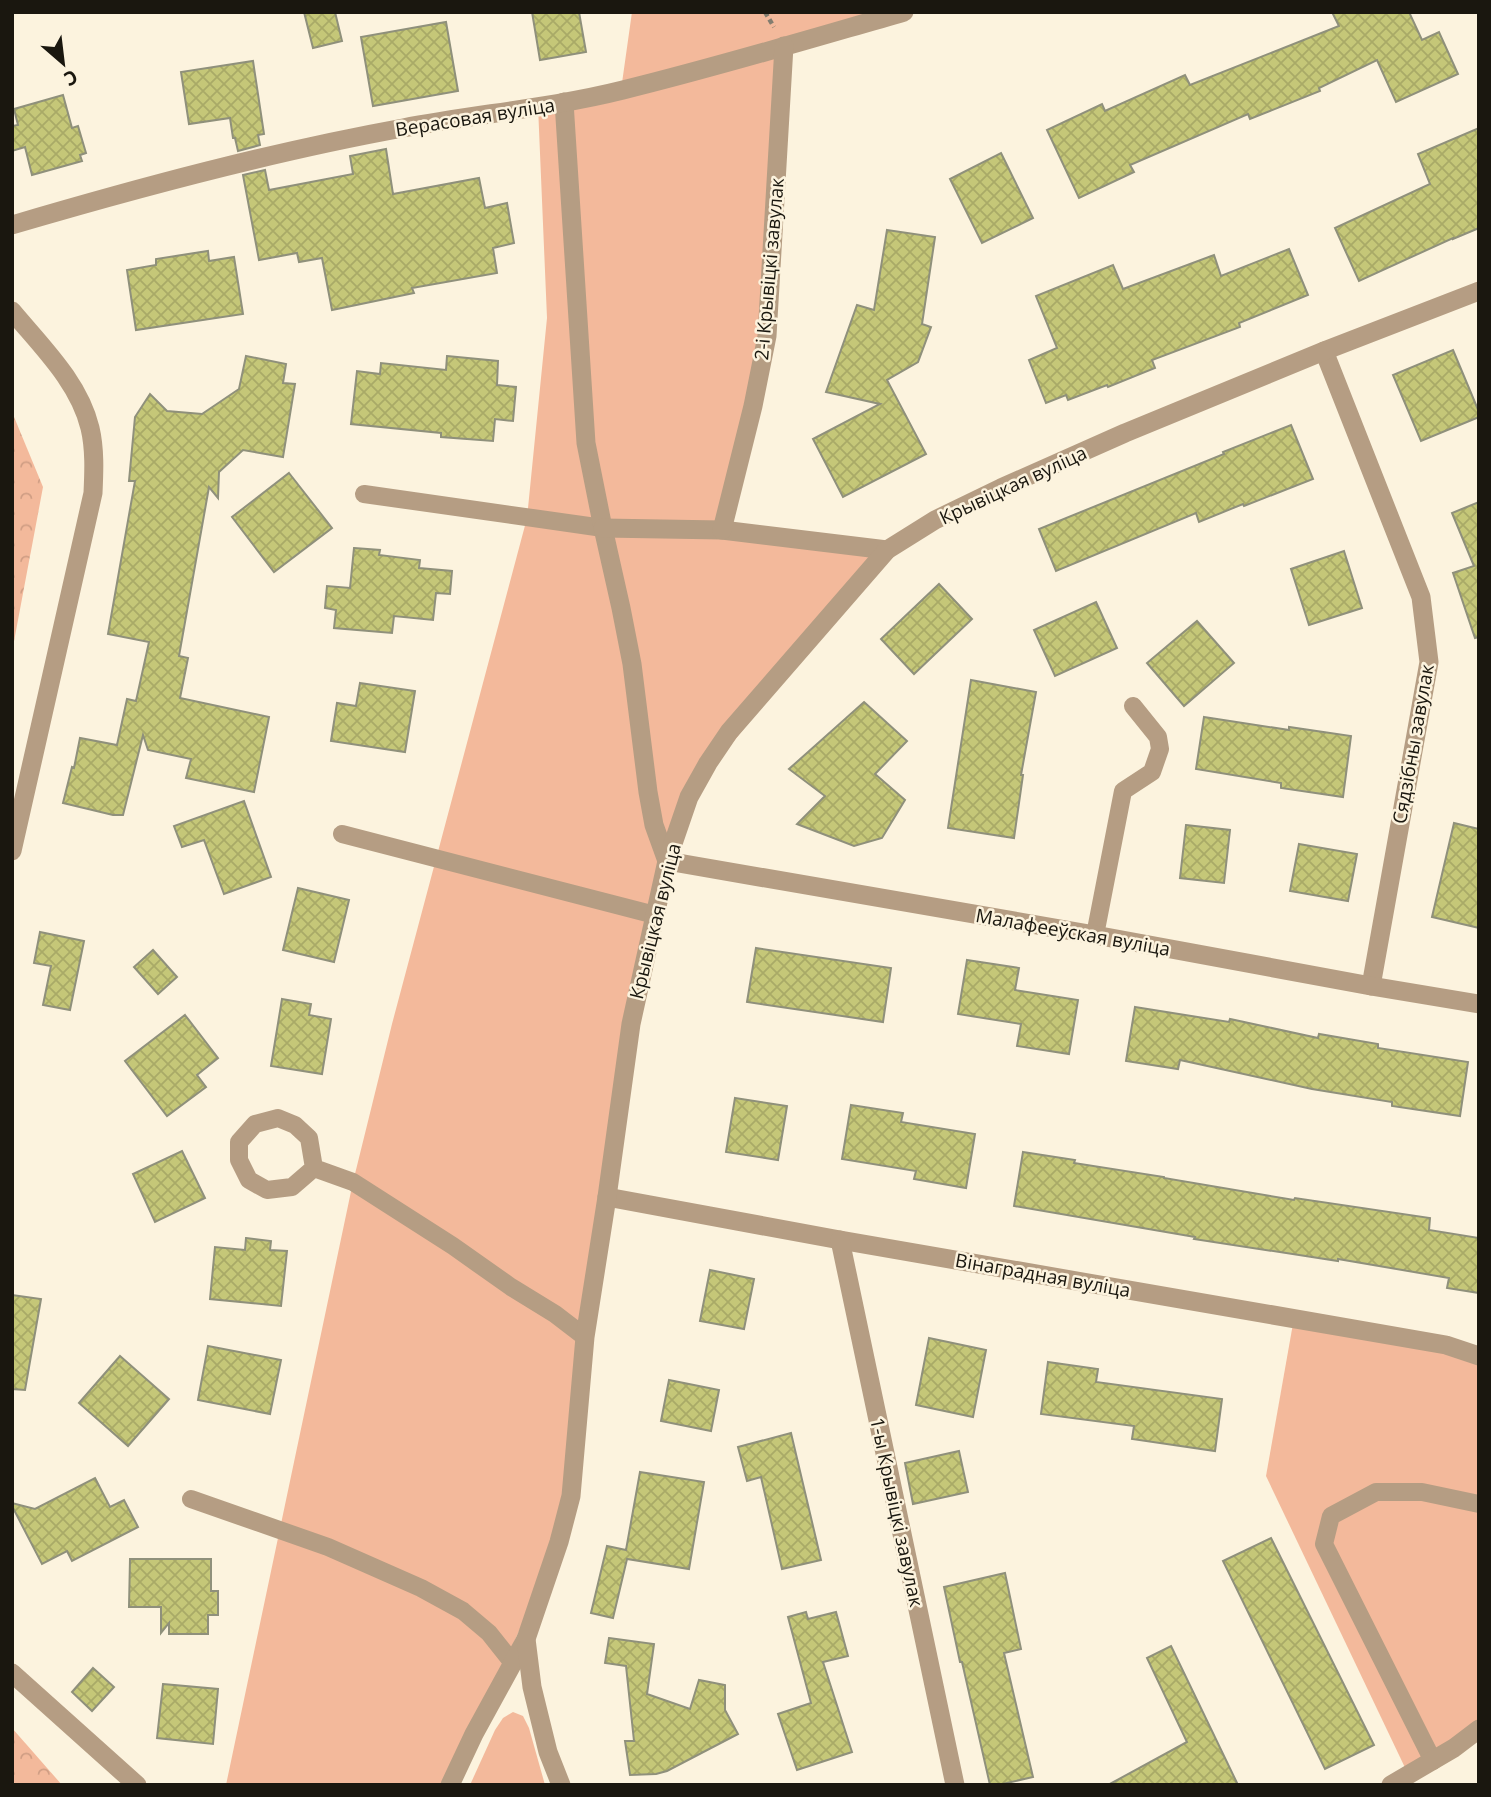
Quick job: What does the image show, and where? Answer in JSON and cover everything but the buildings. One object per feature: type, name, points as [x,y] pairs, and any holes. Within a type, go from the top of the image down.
[{"type":"street","points":[[564,102],[622,90],[904,12]]},
{"type":"street","name":"2-і Крывіцкі завулак","points":[[722,530],[767,336],[785,46]]},
{"type":"street","name":"Верасовая вуліца","points":[[12,225],[203,172],[318,145],[403,128],[564,102],[586,443],[632,664],[654,825],[667,861]]},
{"type":"street","name":"Крывіцкая вуліца","points":[[561,1785],[548,1752],[532,1687],[526,1639],[559,1542],[571,1496],[585,1337],[631,1024],[667,861],[689,797],[708,763],[729,732],[887,550],[935,520],[1125,433],[1479,291]]},
{"type":"street","points":[[12,311],[70,381],[81,401],[90,429],[94,461],[93,493],[12,851]]},
{"type":"street","name":"Сядзібны завулак","points":[[1324,351],[1421,597],[1429,662],[1371,986]]},
{"type":"street","points":[[603,528],[722,530],[887,550]]},
{"type":"street","name":"Малафееўская вуліца","points":[[667,861],[1479,1004]]},
{"type":"street","name":"Вінаградная вуліца","points":[[607,1197],[1446,1345],[1479,1356]]},
{"type":"street","name":"1-ы Крывіцкі завулак","points":[[840,1240],[955,1785]]},
{"type":"street","points":[[450,1785],[474,1734],[526,1639]]},
{"type":"street","points":[[12,1673],[137,1785]]},
{"type":"street","points":[[1391,1785],[1454,1748],[1479,1729]]},
{"type":"lane","points":[[364,494],[603,528]]},
{"type":"lane","points":[[1096,935],[1123,791],[1152,772],[1160,749],[1158,737],[1133,706]]},
{"type":"lane","points":[[342,834],[655,915]]},
{"type":"lane","points":[[278,1118],[295,1125],[309,1138],[314,1168],[292,1187],[267,1190],[249,1180],[239,1160],[239,1142],[255,1124],[278,1118]]},
{"type":"lane","points":[[314,1168],[353,1182],[555,1314],[585,1337]]},
{"type":"lane","points":[[1433,1761],[1324,1544],[1331,1516],[1376,1492],[1422,1492],[1479,1504]]},
{"type":"lane","points":[[191,1499],[328,1547],[421,1588],[463,1611],[489,1633],[512,1662]]},
{"type":"green space","points":[[632,12],[904,12],[784,46],[767,336],[722,529],[887,550],[689,797],[631,1024],[559,1542],[450,1785],[226,1785],[353,1182],[392,1024],[527,518],[547,318],[538,106],[621,90]]},
{"type":"green space","points":[[12,412],[43,487],[12,652]]},
{"type":"green space","points":[[1294,1318],[1479,1356],[1479,1729],[1409,1776],[1266,1476]]},
{"type":"green space","points":[[513,1712],[523,1716],[529,1728],[545,1785],[470,1785],[495,1730],[503,1718]]},
{"type":"green space","points":[[12,1728],[62,1785],[12,1785]]}]
